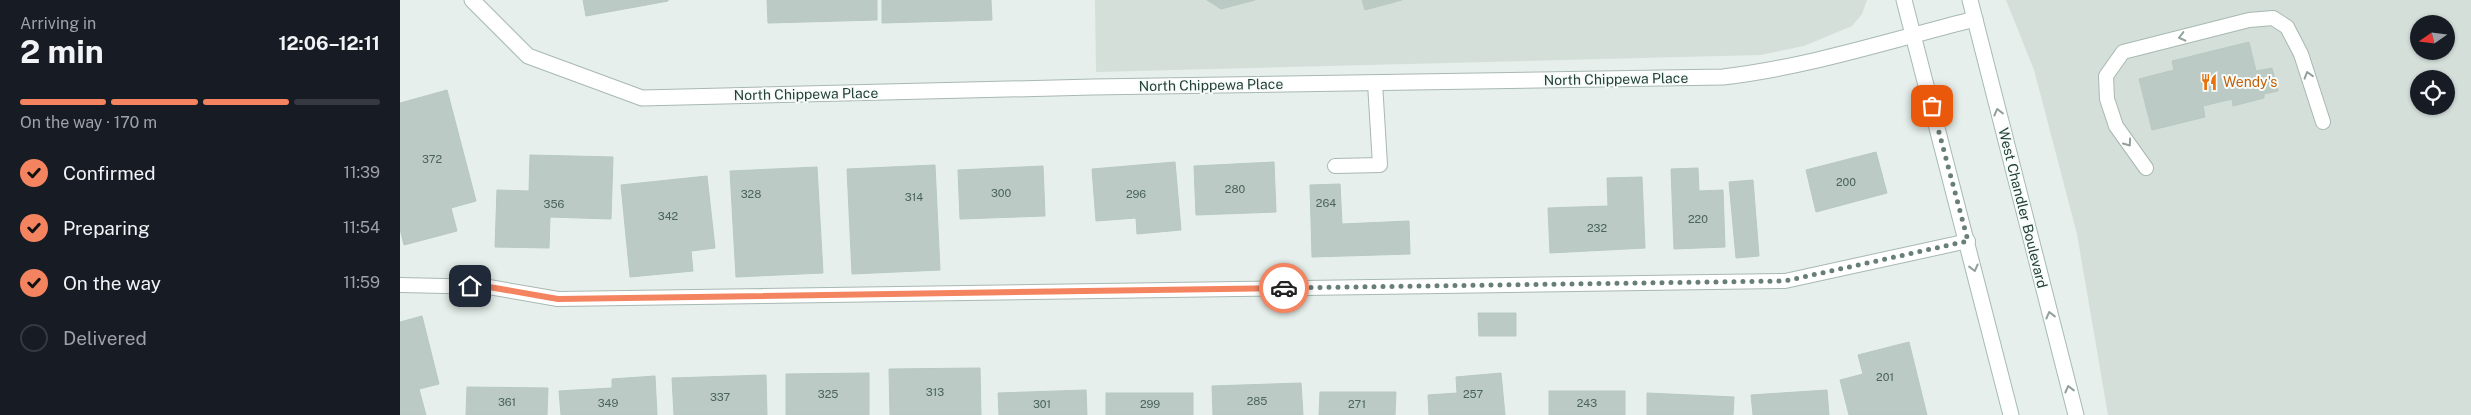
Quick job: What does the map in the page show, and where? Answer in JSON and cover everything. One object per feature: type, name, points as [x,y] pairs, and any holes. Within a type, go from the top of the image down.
[{"type":"street","name":"North Chippewa Place","points":[[472,0],[528,56],[642,98],[1723,77],[1812,63],[1975,19]]},
{"type":"street","points":[[1904,0],[1968,241],[2011,415]]},
{"type":"street","name":"West Chandler Boulevard","points":[[1970,0],[2076,415]]},
{"type":"lane","points":[[2146,168],[2116,126],[2107,99],[2106,76],[2122,52],[2249,20],[2273,18],[2287,27],[2301,54],[2322,122]]},
{"type":"lane","points":[[1335,166],[1380,165],[1375,83]]},
{"type":"lane","points":[[400,285],[489,287],[558,299],[1785,281],[1968,241]]},
{"type":"shaded area","points":[[1095,0],[1867,0],[1862,14],[1852,26],[1804,46],[1760,55],[1096,72]]},
{"type":"shaded area","points":[[2006,0],[2471,0],[2471,415],[2108,415],[2077,234],[2034,70]]},
{"type":"building","points":[[583,0],[668,0],[668,1],[586,16]]},
{"type":"building","points":[[767,0],[877,0],[877,20],[768,23]]},
{"type":"building","points":[[882,0],[991,0],[992,20],[882,23]]},
{"type":"building","points":[[1207,0],[1255,0],[1221,9]]},
{"type":"building","points":[[1362,0],[1402,0],[1365,10]]},
{"type":"building","points":[[2249,42],[2256,71],[2272,68],[2278,91],[2264,94],[2264,98],[2233,106],[2232,99],[2203,106],[2205,117],[2152,130],[2139,79],[2174,70],[2172,61]]},
{"type":"building","points":[[447,90],[476,201],[451,208],[457,231],[404,245],[400,229],[400,103]]},
{"type":"building","points":[[1876,152],[1887,193],[1816,212],[1806,170]]},
{"type":"building","points":[[530,155],[613,157],[611,219],[550,217],[549,248],[495,247],[497,190],[529,191]]},
{"type":"building","points":[[1175,162],[1181,230],[1137,234],[1136,218],[1096,221],[1092,169]]},
{"type":"building","points":[[1274,162],[1276,212],[1196,215],[1194,166]]},
{"type":"building","points":[[935,165],[940,270],[852,274],[847,169]]},
{"type":"building","points":[[1043,166],[1045,216],[960,219],[958,170]]},
{"type":"building","points":[[817,167],[823,273],[736,277],[730,171]]},
{"type":"building","points":[[1698,168],[1699,191],[1723,190],[1725,247],[1674,249],[1671,169]]},
{"type":"building","points":[[707,176],[715,248],[691,251],[693,271],[630,277],[621,185]]},
{"type":"building","points":[[1642,177],[1645,248],[1550,253],[1548,208],[1608,206],[1607,178]]},
{"type":"building","points":[[1753,180],[1759,256],[1736,258],[1729,182]]},
{"type":"building","points":[[1340,184],[1342,224],[1409,221],[1410,254],[1312,257],[1310,185]]},
{"type":"building","points":[[1478,313],[1516,313],[1516,336],[1479,336]]},
{"type":"building","points":[[422,316],[439,384],[419,389],[426,415],[400,415],[400,322]]},
{"type":"building","points":[[1909,342],[1927,415],[1849,415],[1840,380],[1863,374],[1858,355]]},
{"type":"building","points":[[980,368],[981,415],[890,415],[889,369]]},
{"type":"building","points":[[869,373],[869,415],[786,415],[786,374]]},
{"type":"building","points":[[1501,373],[1505,415],[1429,415],[1428,395],[1457,393],[1456,377]]},
{"type":"building","points":[[766,375],[767,415],[674,415],[672,378]]},
{"type":"building","points":[[655,376],[657,415],[561,415],[559,391],[612,388],[612,379]]},
{"type":"building","points":[[1301,383],[1303,415],[1213,415],[1212,386]]},
{"type":"building","points":[[467,387],[548,388],[547,415],[466,415]]},
{"type":"building","points":[[1086,390],[1087,415],[999,415],[998,393]]},
{"type":"building","points":[[1827,390],[1829,415],[1753,415],[1751,395]]},
{"type":"building","points":[[1549,391],[1625,391],[1625,415],[1549,415]]},
{"type":"building","points":[[1320,392],[1396,392],[1395,415],[1319,415]]},
{"type":"building","points":[[1106,393],[1193,393],[1193,415],[1106,415]]},
{"type":"building","points":[[1647,393],[1734,397],[1733,415],[1647,415]]},
{"type":"way so far","points":[[1284,288],[1785,281],[1968,241],[1932,106]]},
{"type":"place","name":"Wendy's","points":[[2209,82]]},
{"type":"route","points":[[470,286],[489,287],[558,299],[1284,288]]}]
